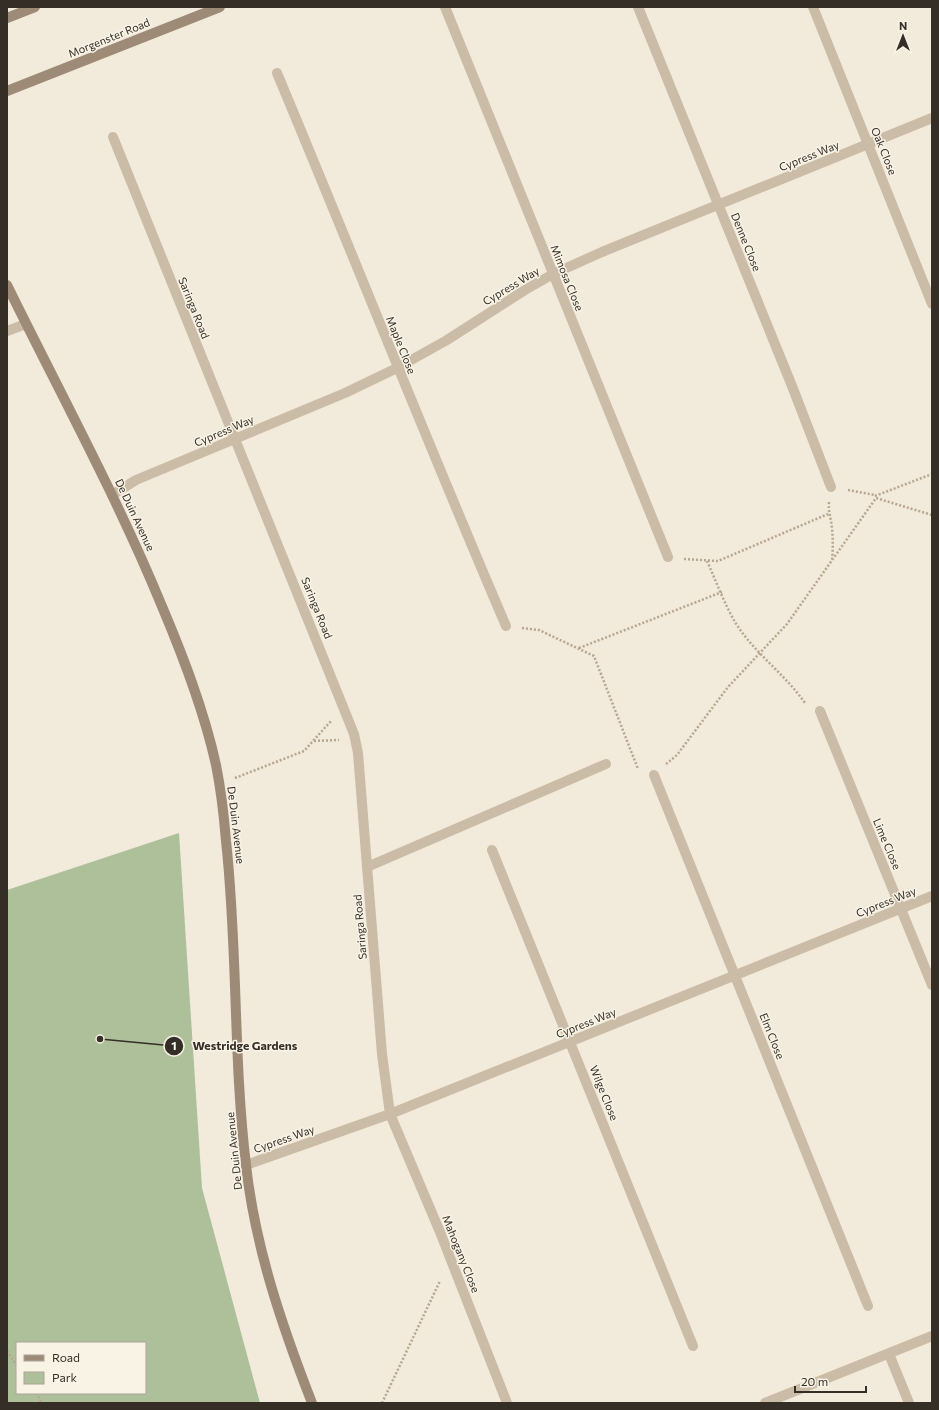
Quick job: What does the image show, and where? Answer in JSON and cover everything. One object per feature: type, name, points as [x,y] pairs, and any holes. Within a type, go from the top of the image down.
[{"type":"street","points":[[7,18],[35,7]]},
{"type":"street","name":"Morgenster Road","points":[[7,91],[220,7]]},
{"type":"street","name":"Mimosa Close","points":[[445,7],[668,557]]},
{"type":"street","name":"Denne Close","points":[[638,7],[792,386],[831,487]]},
{"type":"street","name":"Oak Close","points":[[813,7],[932,304]]},
{"type":"street","name":"Maple Close","points":[[277,73],[351,250],[397,368],[506,626]]},
{"type":"street","name":"Cypress Way","points":[[112,495],[136,480],[345,393],[397,368],[447,340],[525,290],[553,274],[932,118]]},
{"type":"street","name":"Saringa Road","points":[[114,137],[354,734],[358,753],[382,1054],[390,1114]]},
{"type":"street","name":"De Duin Avenue","points":[[7,285],[112,495],[145,565],[182,653],[216,766],[231,886],[239,1076],[246,1165],[255,1228],[293,1354],[312,1403]]},
{"type":"street","points":[[7,331],[26,324]]},
{"type":"street","name":"Lime Close","points":[[820,711],[932,985]]},
{"type":"street","points":[[367,867],[606,764]]},
{"type":"street","name":"Elm Close","points":[[654,774],[868,1306]]},
{"type":"street","name":"Wilge Close","points":[[492,850],[693,1346]]},
{"type":"street","name":"Cypress Way","points":[[246,1165],[390,1114],[932,896]]},
{"type":"street","name":"Mahogany Close","points":[[390,1114],[507,1403]]},
{"type":"street","points":[[765,1403],[932,1336]]},
{"type":"street","points":[[888,1354],[908,1403]]},
{"type":"path","points":[[677,755],[728,687],[787,624],[875,497],[932,474]]},
{"type":"path","points":[[831,487],[875,497],[932,515]]},
{"type":"path","points":[[668,557],[718,561],[828,514],[832,525],[832,561]]},
{"type":"path","points":[[707,561],[736,622],[760,653],[797,691],[805,703]]},
{"type":"path","points":[[578,649],[722,592]]},
{"type":"path","points":[[539,630],[594,656],[638,769]]},
{"type":"path","points":[[219,784],[257,771],[304,751],[334,718]]},
{"type":"path","points":[[313,741],[343,739]]},
{"type":"path","points":[[382,1403],[439,1282],[456,1275]]},
{"type":"path","points":[[7,1351],[16,1364]]},
{"type":"path","points":[[37,1394],[42,1403]]},
{"type":"green space","points":[[179,833],[202,1188],[260,1403],[7,1403],[7,890]]},
{"type":"place","name":"Westridge Gardens","points":[[100,1039]]}]
